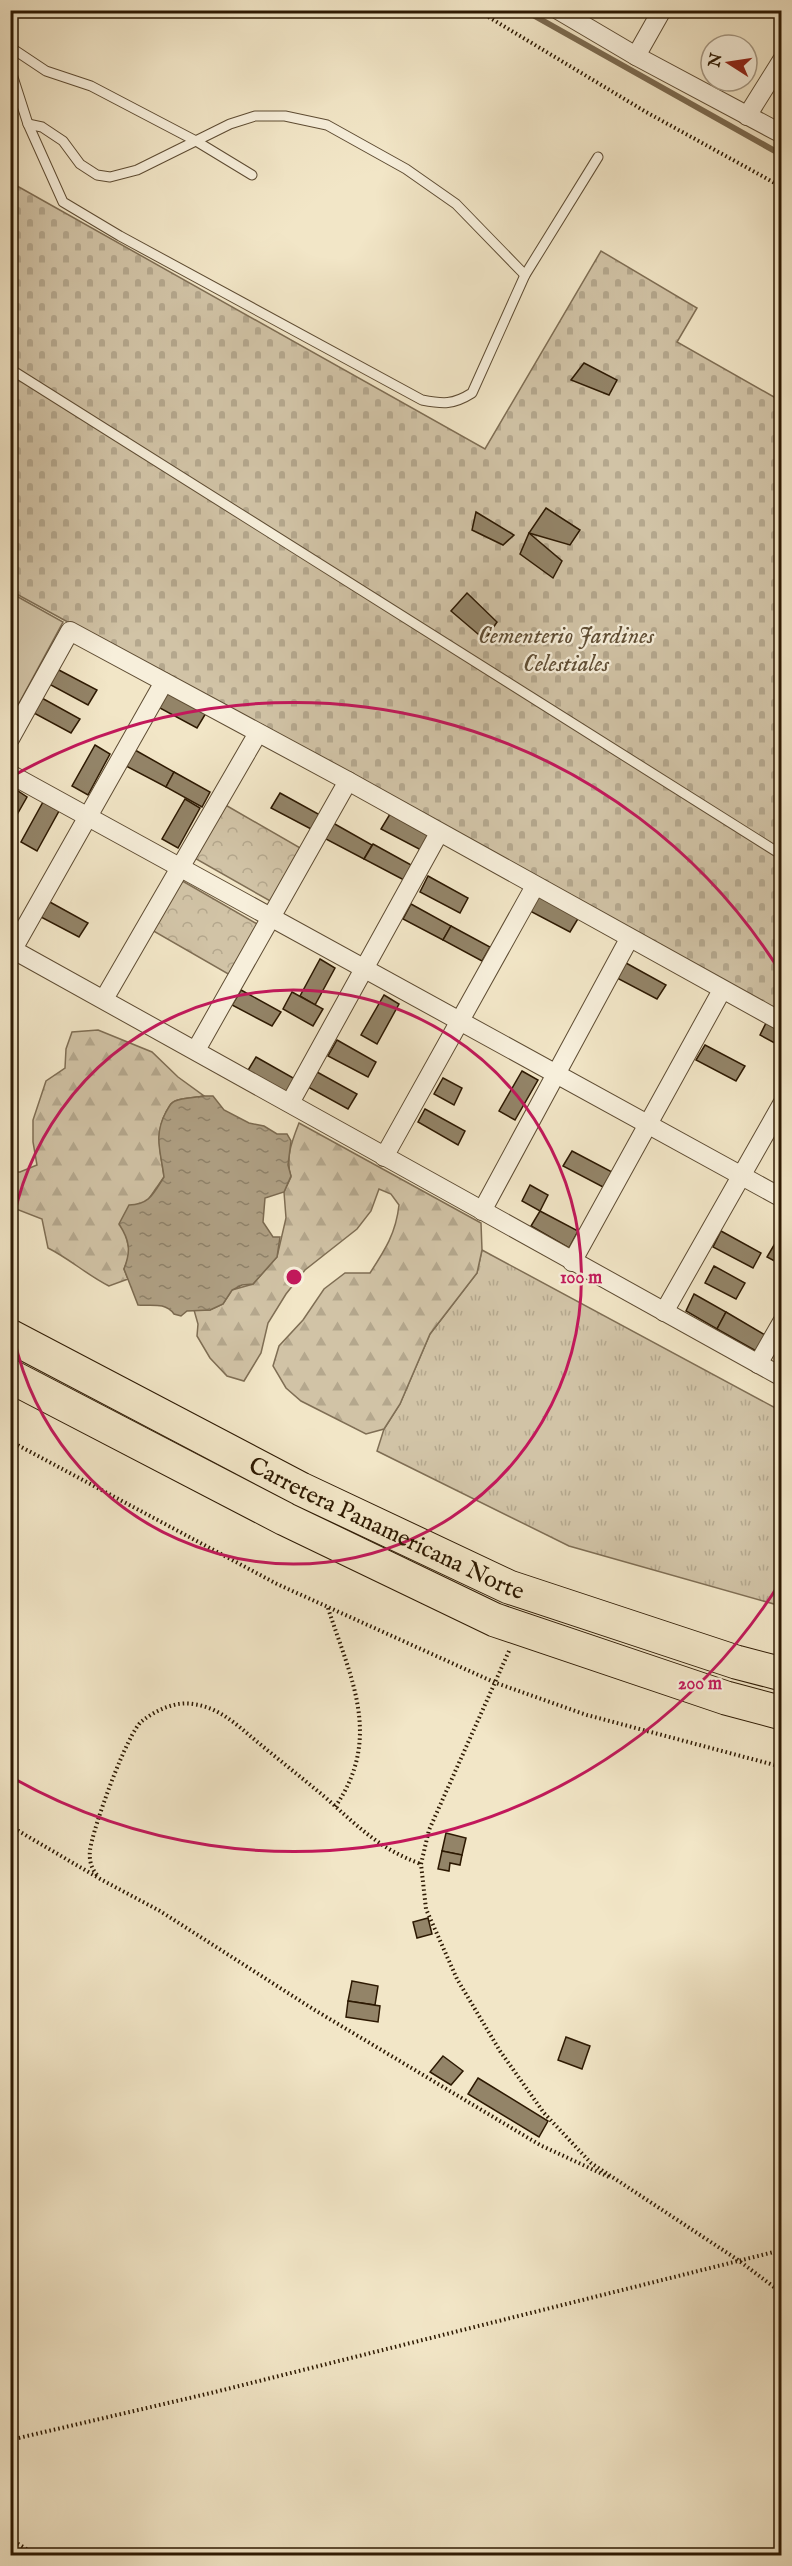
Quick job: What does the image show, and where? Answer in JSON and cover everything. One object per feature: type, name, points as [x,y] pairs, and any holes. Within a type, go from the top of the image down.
[{"type":"highway","name":"Carretera Panamericana Norte","points":[[10,1336],[301,1489],[509,1587],[736,1662],[782,1674]]},
{"type":"highway","name":"Carretera Panamericana Norte","points":[[10,1376],[285,1519],[495,1620],[726,1698],[782,1713]]},
{"type":"highway","points":[[10,1387],[60,1402]]},
{"type":"street","points":[[558,10],[636,56],[782,134]]},
{"type":"street","points":[[636,56],[662,10]]},
{"type":"street","points":[[747,116],[782,60]]},
{"type":"street","points":[[10,738],[70,631],[782,1022]]},
{"type":"street","points":[[164,682],[12,948],[782,1377]]},
{"type":"street","points":[[104,999],[258,733]]},
{"type":"street","points":[[10,774],[782,1198]]},
{"type":"street","points":[[196,1050],[348,782]]},
{"type":"street","points":[[290,1103],[439,833]]},
{"type":"street","points":[[384,1157],[535,886]]},
{"type":"street","points":[[482,1211],[629,939]]},
{"type":"street","points":[[572,1262],[722,990]]},
{"type":"street","points":[[664,1312],[782,1104]]},
{"type":"street","points":[[758,1364],[782,1322]]},
{"type":"lane","points":[[10,47],[46,71],[91,86],[196,141],[252,176]]},
{"type":"lane","points":[[10,68],[28,124],[63,202],[120,236],[422,400],[439,403],[458,402],[472,393],[525,275],[598,157]]},
{"type":"lane","points":[[28,124],[42,127],[63,141],[80,164],[97,175],[110,177],[137,170],[230,124],[255,116],[285,116],[327,125],[406,169],[456,204],[525,275]]},
{"type":"lane","points":[[10,369],[782,855]]},
{"type":"path","points":[[477,10],[646,112],[782,187]]},
{"type":"path","points":[[10,1441],[277,1584],[496,1683],[587,1715],[782,1767]]},
{"type":"path","points":[[328,1607],[356,1695],[362,1725],[358,1763],[350,1786],[336,1807]]},
{"type":"path","points":[[501,1670],[429,1830],[421,1864],[426,1909],[457,1979],[500,2051],[544,2113],[591,2163],[738,2260],[782,2293]]},
{"type":"path","points":[[102,1880],[92,1869],[90,1853],[93,1832],[107,1792],[141,1721],[178,1703],[214,1709],[380,1845],[398,1856],[421,1864]]},
{"type":"path","points":[[10,1826],[160,1911],[313,2009],[540,2145],[625,2185]]},
{"type":"path","points":[[10,2440],[215,2392],[782,2250]]},
{"type":"path","points":[[10,2539],[38,2556]]},
{"type":"green space","name":"Cementerio Jardines Celestiales","points":[[10,182],[485,449],[601,251],[697,308],[677,342],[781,401],[781,1012],[11,591]]},
{"type":"green space","points":[[11,593],[63,622],[11,718]]},
{"type":"green space","points":[[222,803],[302,849],[272,902],[191,856]]},
{"type":"green space","points":[[179,879],[259,925],[230,975],[150,929]]},
{"type":"green space","points":[[98,1030],[152,1052],[178,1077],[204,1096],[175,1101],[162,1120],[159,1136],[164,1177],[148,1200],[142,1204],[126,1235],[130,1254],[124,1269],[128,1279],[109,1286],[48,1248],[42,1219],[11,1207],[11,1172],[20,1172],[37,1165],[33,1142],[33,1120],[46,1081],[65,1068],[66,1049],[72,1032]]},
{"type":"green space","points":[[299,1123],[481,1223],[482,1250],[477,1273],[430,1334],[400,1404],[384,1429],[366,1434],[301,1401],[286,1388],[273,1366],[279,1346],[303,1320],[324,1289],[345,1273],[370,1273],[385,1249],[395,1224],[399,1205],[391,1194],[379,1189],[371,1211],[357,1229],[305,1270],[286,1294],[268,1323],[261,1353],[244,1381],[227,1376],[210,1358],[197,1336],[198,1324],[194,1310],[210,1310],[223,1304],[232,1290],[253,1284],[277,1257],[286,1218],[284,1192],[291,1177],[290,1150]]},
{"type":"green space","points":[[482,1250],[781,1411],[781,1606],[569,1546],[377,1451],[384,1429],[400,1404],[430,1334],[477,1273]]},
{"type":"water","points":[[213,1096],[224,1110],[249,1123],[264,1126],[277,1134],[287,1134],[291,1141],[288,1165],[291,1176],[284,1192],[265,1198],[263,1222],[273,1237],[280,1237],[277,1257],[253,1284],[242,1285],[232,1290],[223,1304],[210,1310],[187,1311],[181,1316],[162,1306],[138,1305],[124,1269],[128,1257],[128,1246],[119,1224],[129,1205],[146,1200],[154,1193],[164,1177],[159,1137],[162,1121],[170,1105],[185,1098]]},
{"type":"building","points":[[584,363],[617,380],[609,395],[571,380]]},
{"type":"building","points":[[546,508],[580,530],[570,545],[529,533]]},
{"type":"building","points":[[476,512],[514,535],[503,545],[472,530]]},
{"type":"building","points":[[529,533],[562,561],[553,578],[520,554]]},
{"type":"building","points":[[467,593],[497,622],[485,640],[451,611]]},
{"type":"building","points":[[57,669],[97,690],[88,705],[49,684]]},
{"type":"building","points":[[166,692],[206,713],[197,728],[158,707]]},
{"type":"building","points":[[40,697],[80,719],[71,733],[32,712]]},
{"type":"building","points":[[95,745],[110,754],[88,795],[72,786]]},
{"type":"building","points":[[135,750],[174,772],[166,787],[126,766]]},
{"type":"building","points":[[174,772],[210,792],[202,807],[166,787]]},
{"type":"building","points":[[12,787],[27,797],[10,827],[10,790]]},
{"type":"building","points":[[280,793],[320,815],[311,829],[271,808]]},
{"type":"building","points":[[185,799],[200,808],[178,848],[162,839]]},
{"type":"building","points":[[43,802],[59,811],[37,851],[21,842]]},
{"type":"building","points":[[390,814],[429,836],[421,850],[381,829]]},
{"type":"building","points":[[333,823],[372,845],[364,859],[324,838]]},
{"type":"building","points":[[373,844],[413,866],[404,880],[364,859]]},
{"type":"building","points":[[428,876],[468,898],[460,913],[420,892]]},
{"type":"building","points":[[539,895],[579,917],[570,932],[530,911]]},
{"type":"building","points":[[48,901],[88,923],[79,937],[39,916]]},
{"type":"building","points":[[411,904],[451,926],[443,940],[403,919]]},
{"type":"building","points":[[451,926],[490,947],[482,961],[443,940]]},
{"type":"building","points":[[320,959],[335,968],[315,1005],[300,996]]},
{"type":"building","points":[[626,963],[666,985],[657,999],[617,978]]},
{"type":"building","points":[[241,990],[281,1012],[272,1026],[232,1005]]},
{"type":"building","points":[[292,992],[323,1009],[313,1026],[283,1009]]},
{"type":"building","points":[[384,995],[399,1004],[377,1044],[361,1035]]},
{"type":"building","points":[[767,1021],[782,1028],[782,1047],[760,1035]]},
{"type":"building","points":[[337,1040],[376,1062],[368,1077],[328,1056]]},
{"type":"building","points":[[705,1045],[745,1066],[736,1081],[696,1060]]},
{"type":"building","points":[[256,1057],[295,1079],[287,1093],[247,1072]]},
{"type":"building","points":[[522,1071],[538,1080],[515,1120],[499,1111]]},
{"type":"building","points":[[317,1072],[357,1094],[348,1109],[308,1087]]},
{"type":"building","points":[[443,1078],[462,1088],[454,1105],[434,1094]]},
{"type":"building","points":[[425,1109],[465,1131],[458,1145],[418,1122]]},
{"type":"building","points":[[572,1151],[612,1172],[603,1187],[563,1166]]},
{"type":"building","points":[[530,1185],[548,1195],[540,1211],[522,1201]]},
{"type":"building","points":[[540,1211],[578,1231],[569,1248],[531,1226]]},
{"type":"building","points":[[721,1231],[761,1253],[753,1268],[713,1247]]},
{"type":"building","points":[[777,1240],[782,1243],[782,1265],[767,1257]]},
{"type":"building","points":[[714,1266],[745,1283],[736,1299],[705,1283]]},
{"type":"building","points":[[694,1294],[726,1312],[717,1329],[686,1311]]},
{"type":"building","points":[[726,1312],[765,1335],[756,1351],[717,1329]]},
{"type":"building","points":[[446,1833],[466,1838],[462,1855],[442,1851]]},
{"type":"building","points":[[442,1851],[462,1855],[460,1865],[450,1863],[449,1871],[438,1869]]},
{"type":"building","points":[[428,1918],[432,1934],[417,1938],[413,1922]]},
{"type":"building","points":[[352,1981],[378,1986],[375,2005],[348,2001]]},
{"type":"building","points":[[348,2001],[380,2006],[378,2022],[346,2017]]},
{"type":"building","points":[[566,2037],[590,2046],[582,2069],[558,2060]]},
{"type":"building","points":[[443,2056],[463,2071],[451,2085],[430,2072]]},
{"type":"building","points":[[478,2078],[548,2121],[539,2137],[468,2094]]},
{"type":"waterway","points":[[524,10],[782,155]]}]
